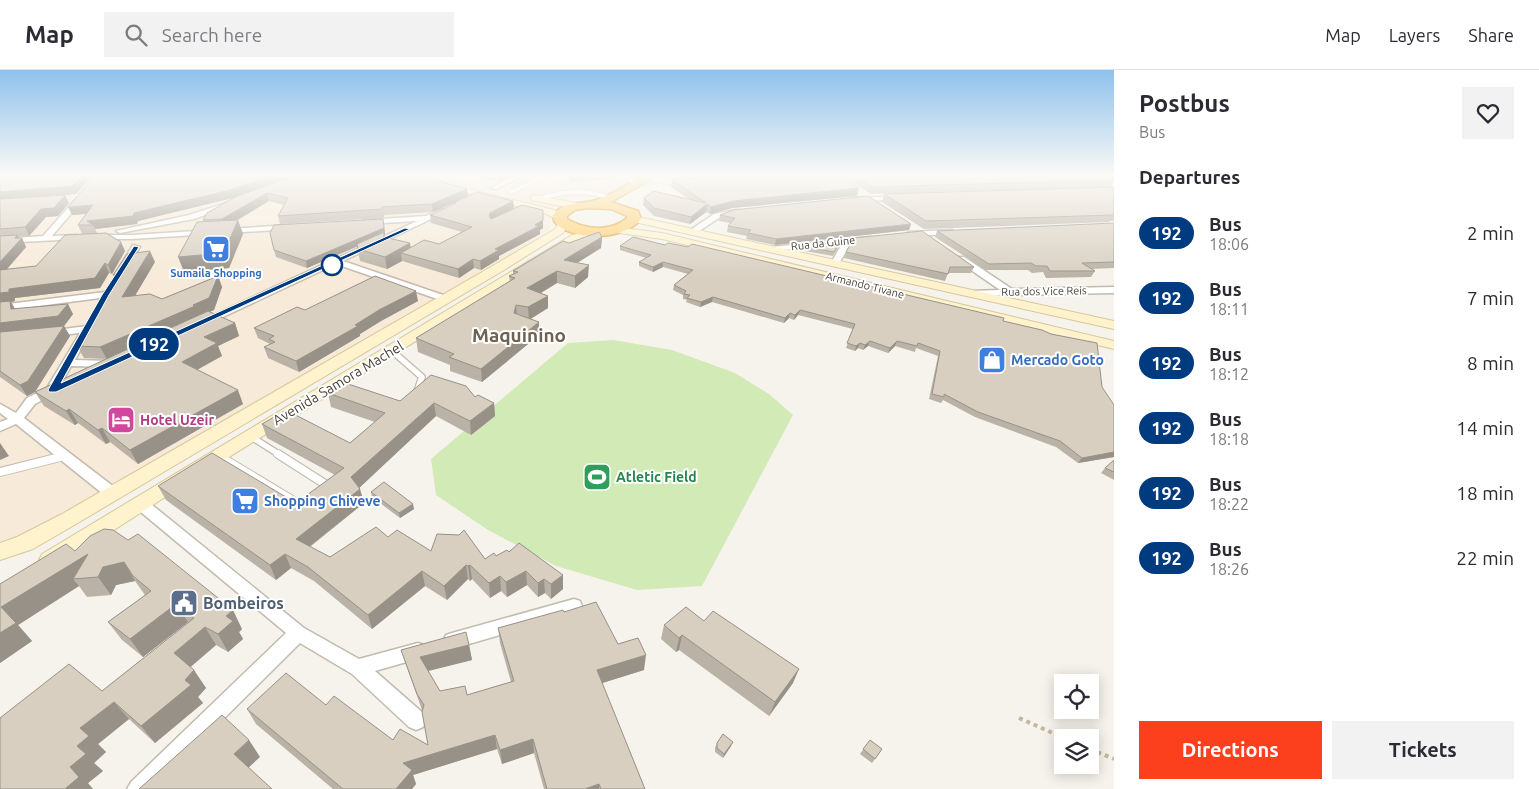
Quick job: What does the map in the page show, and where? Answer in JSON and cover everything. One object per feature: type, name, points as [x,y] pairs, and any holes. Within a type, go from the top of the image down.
[{"type":"highway","points":[[568,210],[562,212],[562,221],[576,228],[609,230],[630,224],[632,210]]},
{"type":"street","points":[[45,239],[69,210]]},
{"type":"street","points":[[0,241],[93,237],[191,217],[212,210]]},
{"type":"street","points":[[192,327],[338,262],[448,210]]},
{"type":"street","points":[[534,210],[550,212],[562,221]]},
{"type":"street","name":"Armando Tivane","points":[[638,210],[693,231],[1114,325]]},
{"type":"street","points":[[693,231],[717,216],[741,211]]},
{"type":"street","points":[[162,235],[191,217]]},
{"type":"street","points":[[407,229],[358,222],[430,217]]},
{"type":"street","name":"Avenida Samora Machel","points":[[0,552],[25,543],[113,494],[446,299],[559,231],[562,221]]},
{"type":"street","points":[[906,223],[937,244]]},
{"type":"street","points":[[0,308],[108,291],[134,242],[152,225],[179,224],[211,231]]},
{"type":"street","points":[[93,237],[134,242],[162,235],[301,226]]},
{"type":"street","name":"Armando Tivane","points":[[609,230],[662,236],[1114,345]]},
{"type":"street","name":"Avenida Samora Machel","points":[[34,570],[218,455],[345,383],[391,350],[576,237],[609,230]]},
{"type":"street","points":[[903,235],[960,232]]},
{"type":"street","name":"Rua da Guine","points":[[772,249],[875,238]]},
{"type":"street","points":[[716,249],[727,239]]},
{"type":"street","points":[[835,263],[848,241]]},
{"type":"street","points":[[738,254],[748,243]]},
{"type":"street","points":[[954,255],[1010,292]]},
{"type":"street","points":[[338,262],[446,299]]},
{"type":"street","points":[[885,290],[894,276]]},
{"type":"street","points":[[908,295],[916,280]]},
{"type":"street","name":"Rua dos Vice Reis","points":[[974,293],[1114,290]]},
{"type":"street","points":[[39,334],[89,325],[52,390]]},
{"type":"street","points":[[68,363],[115,362],[86,375]]},
{"type":"street","points":[[0,407],[31,401],[69,383]]},
{"type":"street","points":[[0,427],[17,419],[31,401]]},
{"type":"street","points":[[0,407],[113,494]]},
{"type":"street","points":[[142,504],[298,633],[358,668],[416,720]]},
{"type":"street","points":[[358,668],[574,606]]},
{"type":"street","points":[[138,789],[298,633]]},
{"type":"lane","points":[[391,350],[422,377],[418,389],[413,394]]},
{"type":"lane","points":[[218,455],[297,503],[307,502],[324,491],[325,484],[250,436]]},
{"type":"lane","points":[[0,472],[65,456]]},
{"type":"path","points":[[1019,718],[1054,734]]},
{"type":"path","points":[[1099,753],[1114,759]]},
{"type":"shaded area","points":[[0,210],[555,210],[550,213],[551,228],[501,261],[13,542],[0,546]]},
{"type":"green space","name":"Atletic Field","points":[[613,340],[672,350],[735,373],[769,394],[793,415],[702,586],[637,590],[556,566],[488,530],[436,495],[431,459],[568,343]]},
{"type":"building","points":[[0,210],[41,210],[25,227],[0,229]]},
{"type":"building","points":[[90,210],[148,210],[134,213],[133,216],[87,221],[93,225],[78,225]]},
{"type":"building","points":[[213,210],[238,210],[222,219],[203,220],[207,213]]},
{"type":"building","points":[[282,210],[374,210],[278,216]]},
{"type":"building","points":[[442,210],[497,210],[490,213],[491,219],[512,210],[541,210],[543,210],[543,220],[535,225],[539,226],[495,249],[499,250],[480,261],[473,259],[458,269],[401,253],[424,240],[439,244],[472,227],[430,215]]},
{"type":"building","points":[[660,210],[700,210],[691,217]]},
{"type":"building","points":[[733,210],[889,210],[911,224],[776,239],[748,233],[751,230],[728,226],[735,218],[720,215]]},
{"type":"building","points":[[908,210],[1114,210],[1113,215],[926,221]]},
{"type":"building","points":[[383,219],[384,228],[306,261],[274,250],[270,233],[274,225]]},
{"type":"building","points":[[238,220],[224,253],[178,257],[197,222]]},
{"type":"building","points":[[1114,223],[1114,262],[1082,263],[1095,271],[1050,271],[1047,266],[1036,266],[1031,263],[989,264],[937,231]]},
{"type":"building","points":[[922,231],[974,267],[950,267],[948,274],[846,252],[854,238]]},
{"type":"building","points":[[384,232],[384,237],[410,243],[385,257],[358,249],[357,244]]},
{"type":"building","points":[[599,232],[602,237],[564,260],[589,265],[575,276],[557,271],[527,288],[548,296],[528,307],[516,305],[514,313],[539,322],[481,369],[449,357],[454,354],[416,338],[515,278],[509,276],[518,272],[513,271],[563,241],[569,243]]},
{"type":"building","points":[[106,233],[121,242],[108,265],[105,263],[95,278],[9,289],[9,292],[0,293],[0,270],[36,266],[65,235]]},
{"type":"building","points":[[17,235],[15,238],[22,238],[0,262],[0,236]]},
{"type":"building","name":"Mercado Goto","points":[[633,237],[665,245],[668,243],[688,247],[692,244],[1004,318],[1003,321],[1042,330],[1051,334],[1097,343],[1102,387],[1114,405],[1114,452],[1082,458],[1060,441],[978,412],[944,394],[944,397],[932,394],[940,351],[918,343],[917,346],[897,341],[890,348],[870,341],[865,345],[860,343],[856,346],[847,343],[855,324],[800,310],[795,315],[790,313],[785,318],[713,297],[701,302],[687,298],[690,295],[684,294],[686,291],[674,285],[693,270],[663,262],[653,267],[639,262],[651,255],[620,246]]},
{"type":"building","points":[[840,242],[834,252],[800,246]]},
{"type":"building","points":[[150,251],[122,297],[150,294],[162,299],[218,276],[209,298],[193,305],[195,306],[100,347],[77,346],[101,297],[127,254]]},
{"type":"building","points":[[375,276],[416,291],[379,310],[355,325],[358,326],[296,361],[264,347],[275,342],[269,339],[274,336],[254,328],[297,307],[305,310]]},
{"type":"building","points":[[10,301],[11,309],[68,304],[58,316],[0,323],[0,302]]},
{"type":"building","points":[[208,311],[235,323],[204,337],[217,343],[182,362],[238,390],[130,450],[102,428],[98,430],[69,409],[66,411],[35,392],[130,348],[126,348]]},
{"type":"building","points":[[64,326],[28,381],[20,385],[0,371],[0,332]]},
{"type":"building","points":[[431,375],[466,386],[475,397],[478,395],[494,403],[470,421],[434,403],[351,477],[360,489],[296,539],[330,557],[376,527],[388,537],[397,530],[431,551],[437,534],[459,535],[464,530],[485,559],[494,553],[496,556],[507,550],[509,552],[519,543],[563,575],[551,584],[544,579],[538,583],[526,571],[506,582],[500,576],[489,583],[470,565],[466,565],[444,586],[422,571],[368,615],[308,567],[285,554],[270,565],[158,486],[212,453],[296,503],[344,468],[262,424],[286,410],[350,443],[385,413],[328,393],[342,382],[400,401]]},
{"type":"building","points":[[1114,460],[1114,472],[1105,468]]},
{"type":"building","points":[[384,482],[413,504],[399,513],[371,492]]},
{"type":"building","points":[[104,529],[113,530],[128,540],[138,534],[233,610],[226,616],[233,621],[218,634],[205,627],[174,653],[194,670],[185,680],[191,685],[141,726],[114,702],[80,728],[89,736],[77,746],[86,754],[70,767],[79,777],[65,789],[0,789],[0,718],[69,664],[102,691],[194,618],[176,604],[130,639],[108,622],[151,591],[133,576],[124,562],[103,567],[98,577],[73,579],[88,554],[1,607],[16,623],[0,633],[0,584],[66,544],[75,551],[90,536]]},
{"type":"building","points":[[596,602],[618,644],[638,638],[646,655],[597,670],[645,789],[601,789],[599,784],[585,789],[547,789],[533,739],[500,750],[495,735],[403,763],[412,770],[396,789],[343,789],[247,709],[286,673],[326,705],[334,696],[393,740],[400,729],[428,745],[422,712],[424,705],[417,694],[401,650],[466,632],[469,645],[420,657],[440,691],[465,686],[467,695],[514,681],[498,628]]},
{"type":"building","points":[[686,607],[704,621],[713,611],[799,669],[775,702],[682,635],[679,638],[664,625]]},
{"type":"building","points":[[222,715],[249,740],[234,754],[272,789],[139,789]]},
{"type":"building","points":[[723,734],[733,742],[724,754],[717,748],[717,743]]},
{"type":"building","points":[[870,740],[882,749],[875,759],[863,749]]},
{"type":"bus line","name":"192","points":[[136,247],[105,295],[52,390],[338,262],[407,229]]},
{"type":"place","name":"Sumaila Shopping","points":[[216,249]]},
{"type":"place","name":"Mercado Goto","points":[[992,360]]},
{"type":"place","name":"Hotel Uzeir","points":[[121,420]]},
{"type":"place","name":"Atletic Field","points":[[597,477]]},
{"type":"place","name":"Shopping Chiveve","points":[[245,501]]},
{"type":"place","name":"Bombeiros","points":[[184,603]]},
{"type":"district","name":"Maquinino","points":[[519,335]]}]
